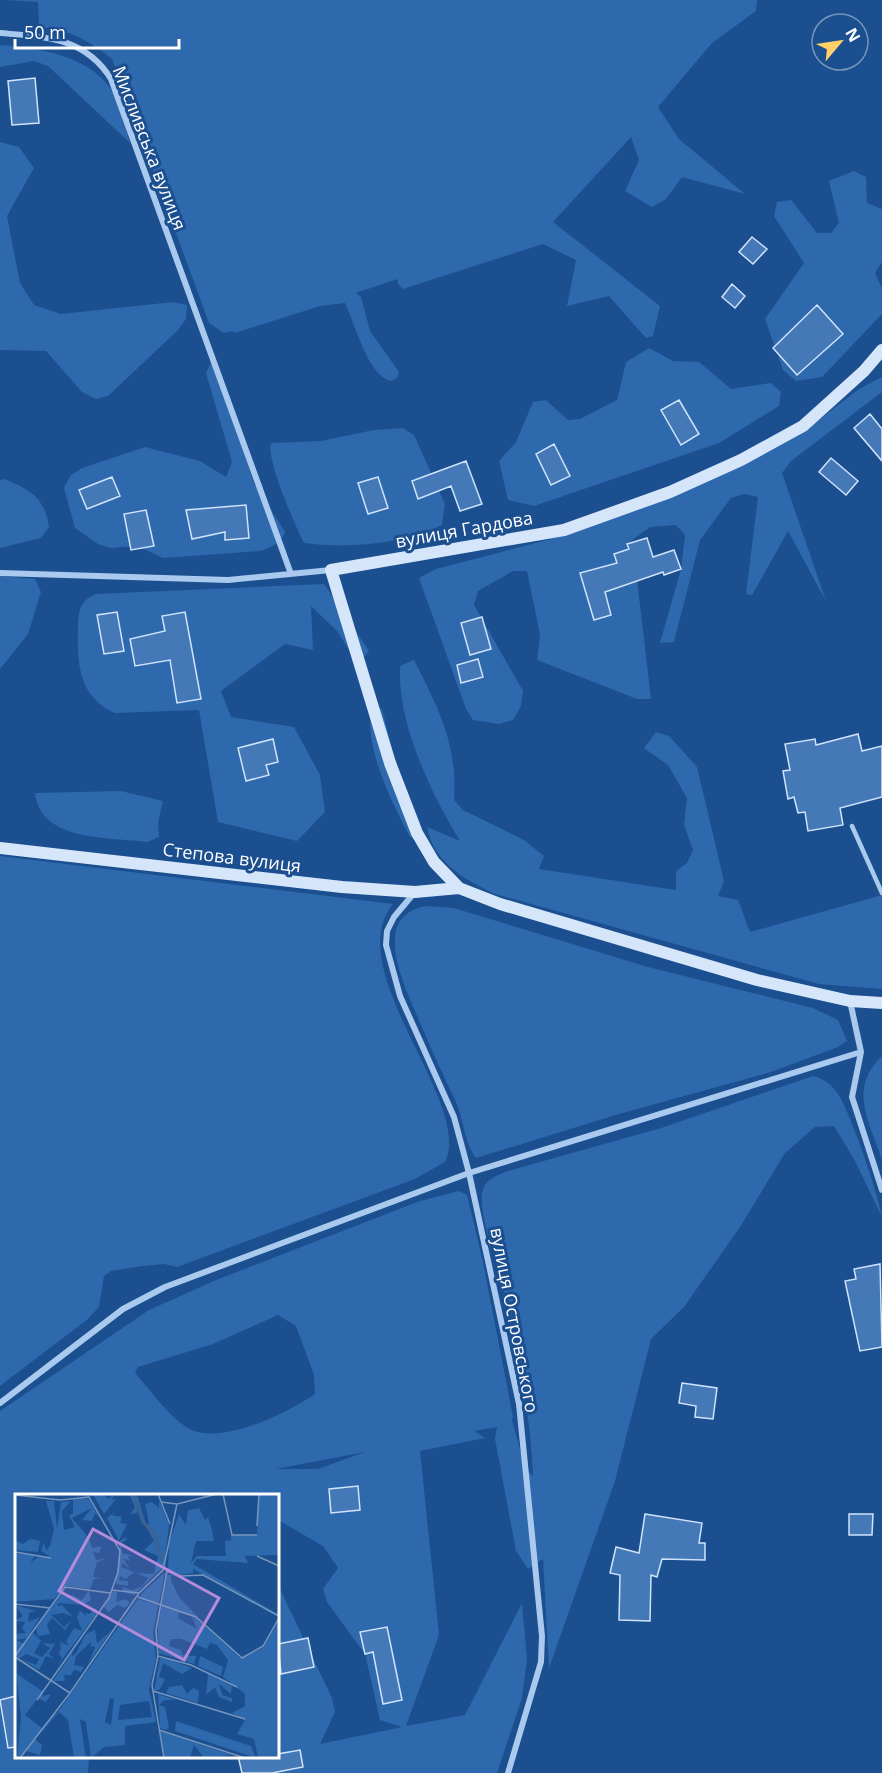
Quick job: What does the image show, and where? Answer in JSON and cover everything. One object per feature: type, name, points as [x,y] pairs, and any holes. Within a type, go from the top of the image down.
[{"type":"street","name":"Мисливська вулиця","points":[[0,33],[59,40],[93,55],[104,67],[117,94],[291,574]]},
{"type":"street","name":"вулиця Гардова","points":[[0,573],[228,580],[331,570],[564,530],[670,492],[741,459],[803,426],[864,371],[882,350]]},
{"type":"street","points":[[331,570],[408,810],[434,862],[459,888],[500,904],[757,980],[850,1001],[882,1003]]},
{"type":"street","name":"Степова вулиця","points":[[0,848],[342,887],[415,892],[459,888]]},
{"type":"street","name":"вулиця Островського","points":[[415,892],[394,917],[387,931],[386,945],[400,996],[454,1117],[469,1173],[519,1404],[542,1636],[538,1671],[508,1773]]},
{"type":"street","points":[[850,1001],[861,1052],[852,1097],[882,1190]]},
{"type":"street","points":[[0,1403],[123,1309],[165,1287],[469,1173],[861,1052]]},
{"type":"lane","points":[[852,826],[882,893]]},
{"type":"shaded area","points":[[4,0],[757,0],[756,11],[712,43],[658,107],[679,139],[745,194],[682,177],[666,199],[652,207],[625,191],[639,160],[631,137],[553,222],[660,306],[653,336],[646,338],[609,296],[567,306],[576,260],[543,244],[403,289],[398,284],[398,279],[356,293],[361,297],[370,331],[399,372],[397,378],[391,381],[383,377],[369,360],[345,303],[320,306],[235,333],[233,331],[224,333],[209,323],[112,59],[96,47],[69,33],[39,27],[38,2]]},
{"type":"shaded area","points":[[0,45],[46,51],[77,61],[91,69],[112,91],[130,143],[48,66],[34,61],[0,67]]},
{"type":"shaded area","points":[[0,142],[19,147],[34,168],[7,216],[20,283],[34,305],[61,314],[173,302],[187,305],[186,319],[178,330],[108,396],[96,399],[82,392],[46,351],[0,350]]},
{"type":"shaded area","points":[[854,171],[866,177],[867,203],[882,209],[882,262],[875,273],[882,288],[882,314],[822,377],[796,381],[783,370],[765,319],[804,263],[774,216],[777,202],[791,200],[817,233],[831,233],[839,223],[829,181]]},
{"type":"shaded area","points":[[649,348],[673,361],[699,362],[731,389],[771,383],[781,392],[779,406],[719,443],[534,506],[508,500],[499,461],[516,442],[533,402],[546,400],[568,420],[580,419],[617,400],[626,362]]},
{"type":"shaded area","points":[[212,360],[254,483],[285,532],[279,542],[260,551],[163,558],[137,546],[111,548],[98,544],[75,528],[64,488],[70,476],[82,468],[145,447],[200,461],[226,477],[232,462],[206,373]]},
{"type":"shaded area","points":[[882,377],[882,392],[791,461],[782,473],[826,601],[788,531],[752,595],[746,594],[758,497],[744,494],[731,498],[700,540],[674,642],[660,643],[681,569],[685,535],[676,525],[650,527],[627,544],[636,571],[651,699],[637,699],[537,660],[540,635],[527,571],[513,571],[478,591],[474,605],[523,691],[521,706],[513,720],[499,724],[473,720],[466,709],[419,578],[436,569],[551,539],[738,467],[799,435],[859,389]]},
{"type":"shaded area","points":[[403,428],[414,435],[445,504],[442,525],[392,541],[357,545],[304,543],[277,477],[271,443],[321,441],[374,430]]},
{"type":"shaded area","points":[[4,479],[29,491],[40,502],[49,527],[41,538],[0,548],[0,480]]},
{"type":"shaded area","points":[[0,576],[35,579],[41,592],[28,634],[0,669]]},
{"type":"shaded area","points":[[324,584],[369,651],[358,665],[338,632],[311,606],[313,650],[285,644],[221,691],[231,717],[294,727],[320,775],[325,812],[297,841],[218,822],[199,710],[115,713],[103,706],[87,689],[80,667],[78,626],[81,608],[85,601],[96,594]]},
{"type":"shaded area","points":[[414,660],[431,694],[449,744],[453,761],[454,800],[463,810],[524,840],[544,856],[539,869],[676,890],[676,871],[687,863],[693,850],[684,825],[687,798],[668,765],[644,748],[656,732],[669,736],[697,767],[724,881],[718,896],[738,900],[750,932],[882,895],[882,989],[819,984],[495,894],[462,876],[443,860],[430,839],[427,827],[460,841],[427,780],[404,711],[400,666]]},
{"type":"shaded area","points":[[373,705],[382,709],[401,784],[420,841],[414,840],[409,835],[380,772],[371,736],[370,720]]},
{"type":"shaded area","points":[[121,791],[163,801],[158,822],[159,837],[147,842],[97,837],[63,829],[49,821],[40,809],[35,793]]},
{"type":"shaded area","points":[[0,856],[393,904],[381,932],[382,964],[393,999],[442,1106],[449,1137],[445,1162],[415,1179],[177,1267],[164,1264],[111,1271],[104,1276],[99,1307],[88,1319],[0,1386]]},
{"type":"shaded area","points":[[426,906],[454,908],[648,967],[813,1008],[838,1020],[847,1041],[838,1047],[771,1072],[619,1114],[476,1158],[469,1146],[456,1102],[406,989],[396,954],[395,938],[399,923],[409,912]]},
{"type":"shaded area","points":[[882,1056],[882,1160],[867,1120],[863,1094],[871,1068]]},
{"type":"shaded area","points":[[813,1076],[830,1085],[838,1094],[850,1118],[870,1173],[882,1217],[855,1161],[834,1126],[815,1127],[785,1153],[740,1227],[684,1307],[651,1339],[615,1481],[549,1668],[543,1559],[528,1569],[516,1551],[495,1439],[497,1427],[474,1431],[485,1438],[420,1451],[439,1635],[406,1726],[465,1715],[522,1603],[527,1659],[522,1698],[497,1773],[241,1773],[246,1758],[279,1758],[279,1587],[332,1698],[335,1712],[320,1744],[402,1727],[380,1720],[365,1654],[327,1602],[323,1589],[338,1568],[323,1546],[279,1521],[279,1494],[15,1494],[15,1758],[89,1758],[88,1773],[0,1773],[0,1411],[149,1310],[216,1280],[420,1201],[459,1191],[467,1195],[483,1262],[512,1420],[525,1468],[533,1476],[523,1383],[504,1291],[485,1224],[482,1198],[483,1189],[490,1180],[508,1171],[661,1128]],"holes":[[[278,1315],[296,1326],[314,1375],[315,1394],[288,1410],[252,1426],[216,1433],[200,1432],[186,1427],[159,1402],[135,1373],[138,1367],[213,1344]],[[365,1452],[318,1469],[276,1469]]]},
{"type":"building","points":[[35,78],[39,123],[12,125],[8,81]]},
{"type":"building","points":[[752,237],[767,249],[753,264],[739,252]]},
{"type":"building","points":[[732,284],[745,296],[735,308],[722,297]]},
{"type":"building","points":[[817,305],[843,334],[797,375],[773,348]]},
{"type":"building","points":[[679,400],[699,434],[681,445],[661,410]]},
{"type":"building","points":[[870,414],[882,429],[882,461],[854,428]]},
{"type":"building","points":[[554,444],[570,476],[551,485],[536,454]]},
{"type":"building","points":[[831,458],[858,481],[846,495],[819,472]]},
{"type":"building","points":[[466,461],[482,504],[460,511],[451,486],[418,499],[412,481]]},
{"type":"building","points":[[112,477],[120,496],[87,509],[79,490]]},
{"type":"building","points":[[378,477],[388,508],[368,514],[358,483]]},
{"type":"building","points":[[246,505],[249,538],[225,540],[225,532],[192,539],[186,510]]},
{"type":"building","points":[[146,510],[154,546],[131,550],[124,514]]},
{"type":"building","points":[[647,538],[653,557],[674,550],[681,569],[664,575],[663,572],[605,592],[611,615],[594,620],[580,573],[617,563],[614,554],[629,549],[627,544]]},
{"type":"building","points":[[117,612],[124,651],[104,654],[97,615]]},
{"type":"building","points":[[185,612],[201,699],[177,703],[170,660],[135,666],[130,639],[165,631],[162,616]]},
{"type":"building","points":[[482,617],[491,649],[470,655],[461,623]]},
{"type":"building","points":[[478,659],[483,677],[461,683],[457,665]]},
{"type":"building","points":[[858,734],[862,751],[882,746],[882,797],[840,808],[843,825],[808,831],[805,812],[798,813],[794,797],[788,799],[783,771],[790,770],[785,744],[815,739],[816,745]]},
{"type":"building","points":[[273,739],[278,762],[266,765],[269,775],[246,781],[238,748]]},
{"type":"building","points":[[880,1264],[882,1347],[860,1351],[845,1281],[856,1279],[854,1269]]},
{"type":"building","points":[[682,1383],[717,1388],[713,1419],[695,1417],[696,1406],[679,1403]]},
{"type":"building","points":[[358,1486],[360,1510],[331,1513],[329,1489]]},
{"type":"building","points":[[645,1514],[702,1523],[699,1543],[705,1543],[705,1560],[662,1559],[657,1577],[651,1575],[650,1621],[619,1620],[620,1575],[610,1573],[616,1547],[639,1553]]},
{"type":"building","points":[[849,1514],[873,1514],[872,1535],[849,1535]]},
{"type":"building","points":[[387,1627],[402,1700],[383,1704],[373,1652],[365,1654],[360,1632]]},
{"type":"building","points":[[308,1638],[314,1667],[281,1674],[279,1644]]},
{"type":"building","points":[[15,1696],[15,1747],[8,1748],[0,1700]]},
{"type":"building","points":[[300,1750],[303,1767],[272,1773],[242,1773],[238,1758],[279,1758],[279,1754]]}]
